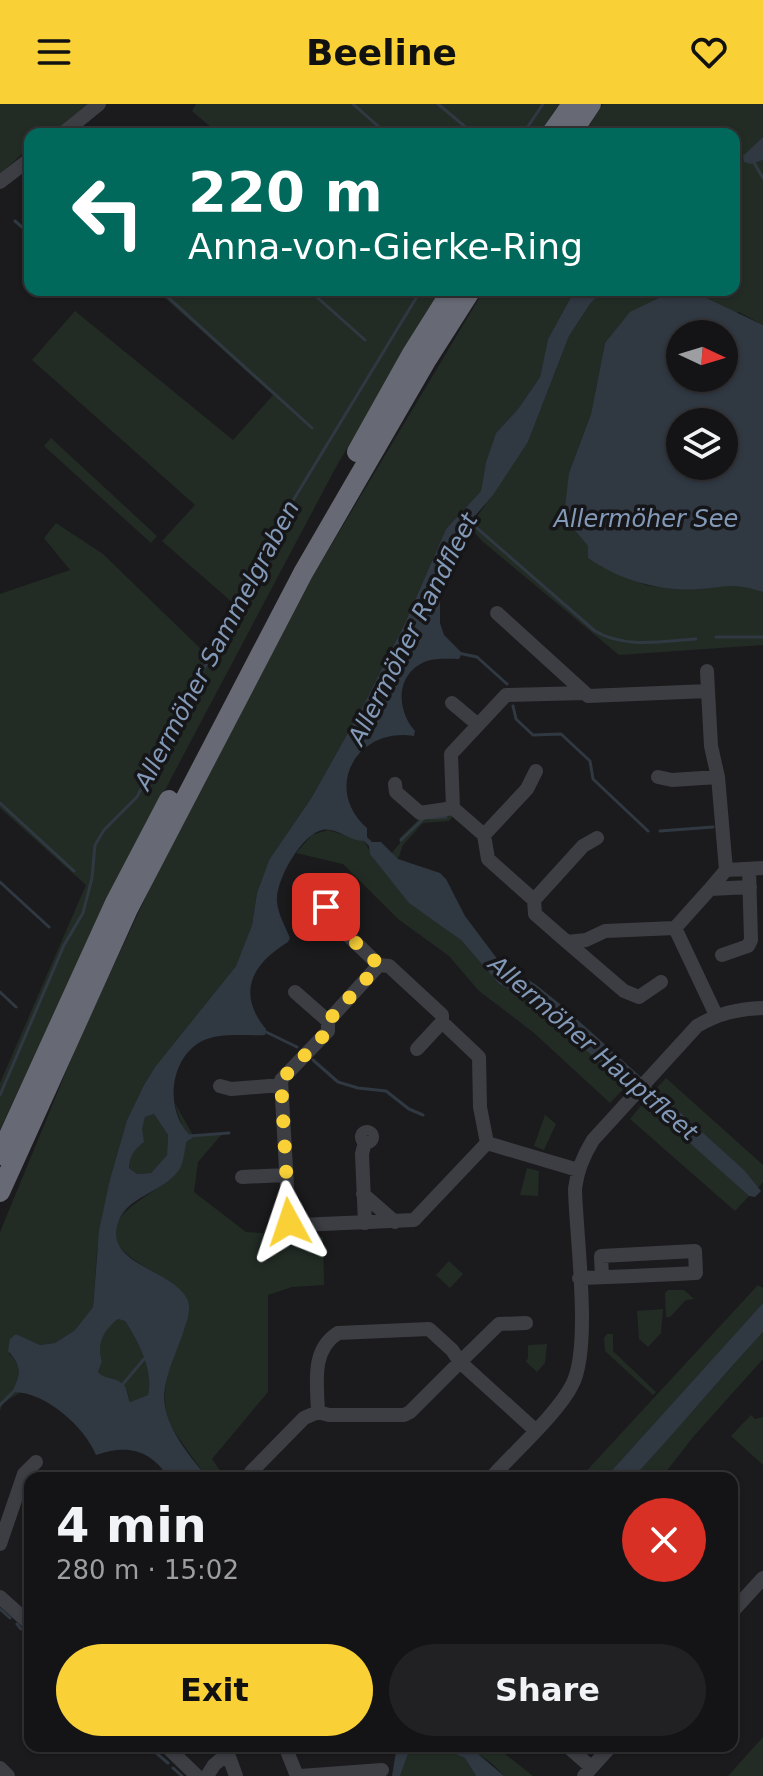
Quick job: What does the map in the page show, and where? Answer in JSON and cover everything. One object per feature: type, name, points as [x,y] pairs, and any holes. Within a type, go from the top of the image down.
[{"type":"highway","points":[[555,128],[572,104]]},
{"type":"highway","points":[[575,128],[591,104]]},
{"type":"highway","points":[[0,1155],[115,903],[292,568],[413,352],[448,296]]},
{"type":"highway","points":[[0,1192],[128,909],[303,573],[427,359],[467,296]]},
{"type":"street","points":[[69,128],[99,104]]},
{"type":"street","points":[[0,182],[24,164]]},
{"type":"street","points":[[497,613],[588,696],[708,691]]},
{"type":"street","points":[[567,942],[586,940],[605,931],[675,928],[726,870],[718,777],[711,746],[707,671]]},
{"type":"street","points":[[585,693],[506,695],[451,754],[453,808],[484,835],[488,859],[534,900],[535,914],[624,991],[639,997],[661,982]]},
{"type":"street","points":[[452,703],[477,724]]},
{"type":"street","points":[[484,835],[527,789],[536,771]]},
{"type":"street","points":[[658,777],[672,780],[718,777]]},
{"type":"street","points":[[395,784],[396,792],[420,813],[453,808]]},
{"type":"street","points":[[534,900],[583,846],[597,838]]},
{"type":"street","points":[[722,955],[748,946],[751,940],[750,887],[756,868],[726,870]]},
{"type":"street","points":[[710,889],[750,887]]},
{"type":"street","points":[[326,907],[335,923],[379,965],[389,966],[442,1015],[442,1022],[417,1049]]},
{"type":"street","points":[[675,928],[716,1015]]},
{"type":"street","points":[[379,965],[328,1021],[328,1031],[281,1080],[289,1222],[320,1226],[414,1220],[487,1143]]},
{"type":"street","points":[[295,992],[328,1021]]},
{"type":"street","points":[[496,1472],[566,1396],[580,1367],[582,1341],[575,1192],[578,1170],[593,1140],[697,1026],[716,1015],[763,1008]]},
{"type":"street","points":[[442,1022],[479,1057],[480,1107],[487,1143]]},
{"type":"street","points":[[220,1086],[240,1089],[281,1085]]},
{"type":"street","points":[[365,1142],[362,1154],[365,1223]]},
{"type":"street","points":[[487,1143],[578,1170]]},
{"type":"street","points":[[242,1177],[285,1175]]},
{"type":"street","points":[[363,1194],[395,1222]]},
{"type":"street","points":[[579,1278],[696,1273],[695,1251],[601,1256],[602,1277]]},
{"type":"street","points":[[251,1472],[304,1418],[318,1412],[329,1415],[404,1415],[410,1412],[499,1324],[526,1323]]},
{"type":"street","points":[[318,1412],[318,1355],[326,1340],[338,1333],[429,1329],[460,1362],[535,1430]]},
{"type":"street","points":[[26,1472],[36,1462]]},
{"type":"street","points":[[0,1544],[24,1474]]},
{"type":"street","points":[[738,1599],[763,1578]]},
{"type":"street","points":[[0,1597],[24,1619]]},
{"type":"street","points":[[172,1752],[197,1776]]},
{"type":"street","points":[[207,1776],[224,1752]]},
{"type":"street","points":[[227,1752],[236,1776]]},
{"type":"street","points":[[288,1752],[298,1776],[382,1770]]},
{"type":"street","points":[[572,1752],[588,1772],[606,1752]]},
{"type":"street","points":[[0,1768],[8,1776]]},
{"type":"shaded area","points":[[0,104],[94,104],[60,128],[24,128],[24,152],[0,174]]},
{"type":"shaded area","points":[[196,104],[559,104],[543,128],[212,128],[192,111]]},
{"type":"shaded area","points":[[603,104],[763,104],[763,137],[743,157],[751,164],[763,160],[763,325],[739,312],[704,320],[666,320],[666,329],[605,343],[591,414],[569,473],[588,546],[600,566],[648,586],[699,589],[736,584],[763,592],[763,645],[619,655],[482,541],[470,527],[528,442],[569,336],[598,296],[740,296],[740,128],[588,128]]},
{"type":"shaded area","points":[[163,296],[437,296],[336,467],[103,907],[0,1130],[0,1083],[86,885],[0,808],[0,594],[70,570],[44,538],[56,523],[103,554],[205,653],[233,603],[162,541],[195,505],[32,360],[75,311],[233,440],[273,395]]},
{"type":"shaded area","points":[[480,296],[572,296],[548,339],[540,377],[518,409],[496,433],[486,462],[481,491],[446,529],[405,623],[364,704],[312,797],[269,860],[257,893],[252,925],[236,966],[155,1067],[127,1120],[110,1179],[97,1251],[93,1307],[75,1330],[55,1343],[40,1345],[16,1334],[9,1354],[16,1362],[18,1371],[13,1392],[21,1392],[3,1403],[0,1411],[0,1232],[82,1033],[159,869],[299,599]]},
{"type":"shaded area","points":[[51,438],[157,536],[151,543],[44,446]]},
{"type":"shaded area","points":[[451,813],[453,816],[449,821],[423,823],[403,845],[398,859],[391,854],[400,843],[400,838],[422,816]]},
{"type":"shaded area","points":[[328,830],[364,841],[375,860],[440,924],[461,940],[499,984],[529,999],[627,1085],[610,1103],[533,1032],[479,991],[449,956],[398,919],[343,864],[296,853],[312,835]]},
{"type":"shaded area","points":[[666,1078],[763,1165],[763,1182],[758,1188],[654,1091]]},
{"type":"shaded area","points":[[645,1101],[749,1196],[735,1211],[630,1119]]},
{"type":"shaded area","points":[[174,1102],[193,1135],[222,1134],[198,1162],[194,1192],[246,1232],[323,1237],[324,1285],[292,1287],[268,1295],[268,1392],[212,1459],[221,1472],[204,1472],[174,1431],[168,1416],[166,1386],[189,1311],[185,1301],[167,1280],[133,1259],[119,1246],[115,1234],[117,1223],[124,1213],[173,1175],[181,1162],[187,1141],[193,1138],[184,1131]]},
{"type":"shaded area","points":[[154,1114],[168,1135],[167,1155],[151,1173],[137,1174],[129,1168],[131,1156],[145,1117]]},
{"type":"shaded area","points":[[545,1115],[556,1124],[544,1150],[534,1146]]},
{"type":"shaded area","points":[[527,1168],[539,1171],[538,1196],[520,1195]]},
{"type":"shaded area","points":[[449,1261],[463,1274],[450,1288],[436,1275]]},
{"type":"shaded area","points":[[758,1285],[763,1288],[763,1303],[610,1472],[586,1472]]},
{"type":"shaded area","points":[[668,1290],[684,1290],[694,1299],[686,1300],[670,1317],[666,1317],[665,1293]]},
{"type":"shaded area","points":[[663,1309],[661,1333],[648,1347],[639,1339],[637,1311]]},
{"type":"shaded area","points":[[118,1319],[125,1321],[135,1338],[149,1376],[148,1395],[130,1402],[127,1390],[98,1372],[103,1338],[107,1329]]},
{"type":"shaded area","points":[[763,1332],[763,1359],[666,1472],[638,1472]]},
{"type":"shaded area","points":[[607,1334],[613,1334],[613,1351],[656,1392],[653,1395],[605,1351],[604,1338]]},
{"type":"shaded area","points":[[547,1344],[545,1363],[537,1372],[526,1362],[528,1345]]},
{"type":"shaded area","points":[[751,1415],[755,1419],[763,1417],[763,1465],[731,1436]]},
{"type":"shaded area","points":[[763,1737],[763,1776],[728,1776]]},
{"type":"shaded area","points":[[409,1752],[450,1752],[465,1758],[476,1776],[400,1776]]},
{"type":"shaded area","points":[[503,1752],[533,1776],[504,1776],[489,1761],[470,1753]]},
{"type":"water","points":[[763,137],[763,160],[751,164],[744,162],[743,156]]},
{"type":"water","points":[[572,296],[598,296],[569,336],[528,442],[493,495],[474,517],[440,592],[440,623],[444,635],[462,653],[459,659],[427,661],[409,674],[404,683],[402,703],[415,731],[414,736],[394,736],[376,741],[362,751],[352,764],[347,779],[347,795],[372,842],[381,842],[398,859],[440,873],[465,916],[501,964],[535,984],[560,1004],[744,1170],[761,1191],[755,1197],[749,1196],[529,999],[499,984],[461,940],[409,903],[370,854],[369,846],[364,841],[332,830],[322,830],[298,849],[277,893],[282,920],[290,938],[265,960],[252,980],[252,1003],[266,1029],[265,1035],[217,1036],[202,1041],[182,1060],[174,1087],[174,1102],[177,1115],[193,1138],[187,1141],[179,1170],[164,1184],[127,1208],[117,1226],[117,1239],[122,1250],[170,1282],[188,1301],[187,1319],[168,1373],[164,1400],[177,1436],[203,1472],[164,1472],[146,1456],[129,1450],[96,1455],[83,1433],[50,1404],[38,1397],[12,1392],[19,1370],[8,1351],[10,1339],[16,1334],[40,1345],[55,1343],[75,1330],[93,1307],[99,1231],[127,1120],[155,1067],[236,966],[252,925],[257,893],[269,860],[312,797],[364,704],[405,623],[446,529],[481,491],[486,462],[496,433],[518,409],[540,377],[548,339]],"holes":[[[154,1114],[168,1135],[167,1155],[151,1173],[137,1174],[129,1168],[135,1150],[144,1142],[142,1129],[145,1117]],[[118,1319],[125,1321],[144,1356],[149,1376],[148,1395],[130,1402],[124,1385],[98,1372],[102,1361],[102,1338]]]},
{"type":"water","name":"Allermöher See","points":[[663,296],[702,296],[763,325],[763,592],[732,586],[701,589],[657,587],[628,579],[588,558],[588,546],[564,517],[569,473],[591,414],[605,343],[630,312]]},
{"type":"water","points":[[763,1303],[763,1332],[638,1472],[610,1472]]},
{"type":"water","points":[[396,1752],[409,1752],[400,1776],[392,1776]]},
{"type":"water","points":[[450,1752],[477,1753],[504,1776],[476,1776],[465,1758]]},
{"type":"waterway","points":[[353,104],[380,128]]},
{"type":"waterway","points":[[438,104],[467,128]]},
{"type":"waterway","name":"Allermöher Sammelgraben","points":[[527,128],[543,104]]},
{"type":"waterway","points":[[753,161],[763,178]]},
{"type":"waterway","points":[[15,221],[24,229]]},
{"type":"waterway","points":[[167,296],[312,428]]},
{"type":"waterway","points":[[316,296],[365,340]]},
{"type":"waterway","name":"Allermöher Sammelgraben","points":[[0,1095],[64,945],[83,913],[92,878],[95,845],[104,830],[137,797],[283,517],[417,296]]},
{"type":"waterway","name":"Allermöher Randfleet","points":[[470,522],[595,631],[631,642],[696,639]]},
{"type":"waterway","points":[[716,637],[763,637]]},
{"type":"waterway","points":[[458,653],[477,657],[507,684]]},
{"type":"waterway","points":[[513,706],[516,719],[533,735],[561,734],[590,761],[593,779],[648,831]]},
{"type":"waterway","points":[[0,803],[74,871]]},
{"type":"waterway","points":[[430,818],[446,817]]},
{"type":"waterway","points":[[401,840],[423,819]]},
{"type":"waterway","points":[[660,831],[713,827]]},
{"type":"waterway","points":[[0,882],[49,927]]},
{"type":"waterway","points":[[0,992],[16,1007]]},
{"type":"waterway","points":[[264,1031],[297,1047]]},
{"type":"waterway","points":[[313,1060],[338,1082],[386,1091],[409,1109],[423,1115]]},
{"type":"waterway","points":[[189,1136],[229,1133]]},
{"type":"waterway","points":[[123,1384],[144,1359]]},
{"type":"waterway","points":[[0,1405],[14,1391]]},
{"type":"waterway","points":[[0,1609],[10,1618]]},
{"type":"waterway","points":[[17,1624],[21,1629]]},
{"type":"waterway","points":[[155,1752],[168,1763]]},
{"type":"waterway","points":[[173,1768],[182,1776]]},
{"type":"route","points":[[289,1222],[281,1080],[328,1031],[328,1021],[379,965],[335,923],[326,907]]},
{"type":"water label","name":"Allermöher Hauptfleet","points":[[593,1048]]}]
